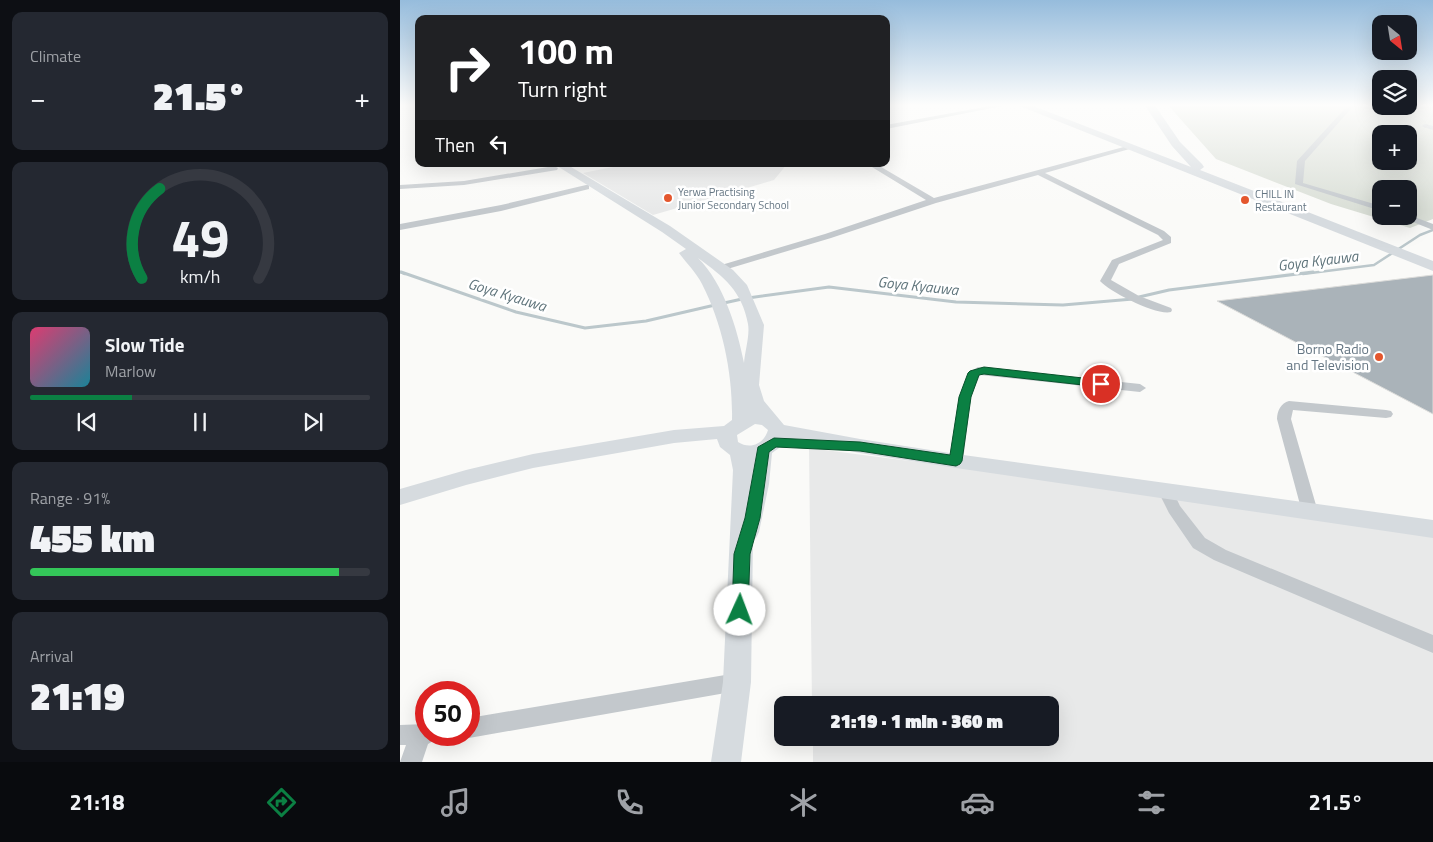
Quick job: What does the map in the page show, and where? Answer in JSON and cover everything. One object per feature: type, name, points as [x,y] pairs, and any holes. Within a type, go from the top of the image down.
[{"type":"main road","points":[[1112,140],[1433,260]]},
{"type":"main road","points":[[1126,140],[1376,240],[1433,266]]},
{"type":"main road","points":[[1173,140],[1198,167]]},
{"type":"main road","points":[[1161,152],[1175,148],[1176,144]]},
{"type":"main road","points":[[556,167],[675,245],[696,261],[714,295],[724,323],[734,358],[742,410],[734,437],[743,470],[737,682],[726,762]]},
{"type":"main road","points":[[557,167],[641,212],[721,268],[742,288],[755,319],[756,339],[751,358],[750,385],[755,402],[771,436],[742,554]]},
{"type":"main road","points":[[400,497],[445,483],[534,461],[620,447],[734,437],[755,418],[771,436],[860,446],[1433,530]]},
{"type":"main road","points":[[734,437],[750,452],[771,436]]},
{"type":"street","points":[[1320,140],[1301,161],[1299,184],[1372,206]]},
{"type":"street","points":[[721,268],[828,236],[933,200],[1131,147]]},
{"type":"street","points":[[400,187],[464,183],[543,167]]},
{"type":"street","points":[[876,167],[933,200]]},
{"type":"street","points":[[1038,172],[1162,233],[1168,239],[1168,241],[1158,246],[1115,262],[1105,281],[1119,290],[1167,310]]},
{"type":"street","points":[[400,227],[500,208],[586,187]]},
{"type":"street","points":[[1417,222],[1433,227]]},
{"type":"street","points":[[956,461],[965,397],[974,373],[978,371],[1140,388]]},
{"type":"street","points":[[1310,512],[1284,419],[1289,406],[1386,414]]},
{"type":"street","points":[[1166,491],[1174,509],[1199,543],[1220,555],[1433,644]]},
{"type":"street","points":[[480,726],[737,682]]},
{"type":"street","points":[[411,762],[415,740]]},
{"type":"shaded area","points":[[1199,140],[1372,140],[1372,170],[1417,170],[1417,140],[1433,140],[1433,219],[1410,228],[1400,225],[1417,225],[1417,180],[1372,180],[1372,216],[1331,204],[1216,159]]},
{"type":"shaded area","name":"Yerwa Practising Junior Secondary School","points":[[613,167],[785,167],[774,180],[653,215],[583,173]]},
{"type":"shaded area","points":[[809,448],[1149,492],[1433,537],[1433,762],[813,762],[813,746],[1059,746],[1059,696],[812,696]]},
{"type":"building","name":"Borno Radio and Television","points":[[1433,275],[1433,414],[1217,301]]},
{"type":"waterway","name":"Goya Kyauwa","points":[[1303,274],[1374,265],[1420,235],[1433,230]]},
{"type":"waterway","name":"Goya Kyauwa","points":[[400,272],[405,274]]},
{"type":"waterway","name":"Goya Kyauwa","points":[[401,272],[516,312],[585,328],[646,321],[715,305]]},
{"type":"waterway","name":"Goya Kyauwa","points":[[1139,297],[1169,290],[1313,272]]},
{"type":"waterway","name":"Goya Kyauwa","points":[[748,298],[829,287],[956,302],[1063,305],[1133,299]]},
{"type":"waterway","name":"Goya Kyauwa","points":[[724,303],[742,299]]},
{"type":"place","name":"Yerwa Practising Junior Secondary School","points":[[668,198]]},
{"type":"place","name":"CHILL IN Restaurant","points":[[1245,200]]},
{"type":"place","name":"Borno Radio and Television","points":[[1379,357]]},
{"type":"route","points":[[740,610],[742,554],[759,484],[762,450],[774,442],[860,446],[956,461],[965,397],[974,373],[984,370],[1101,384]]}]
